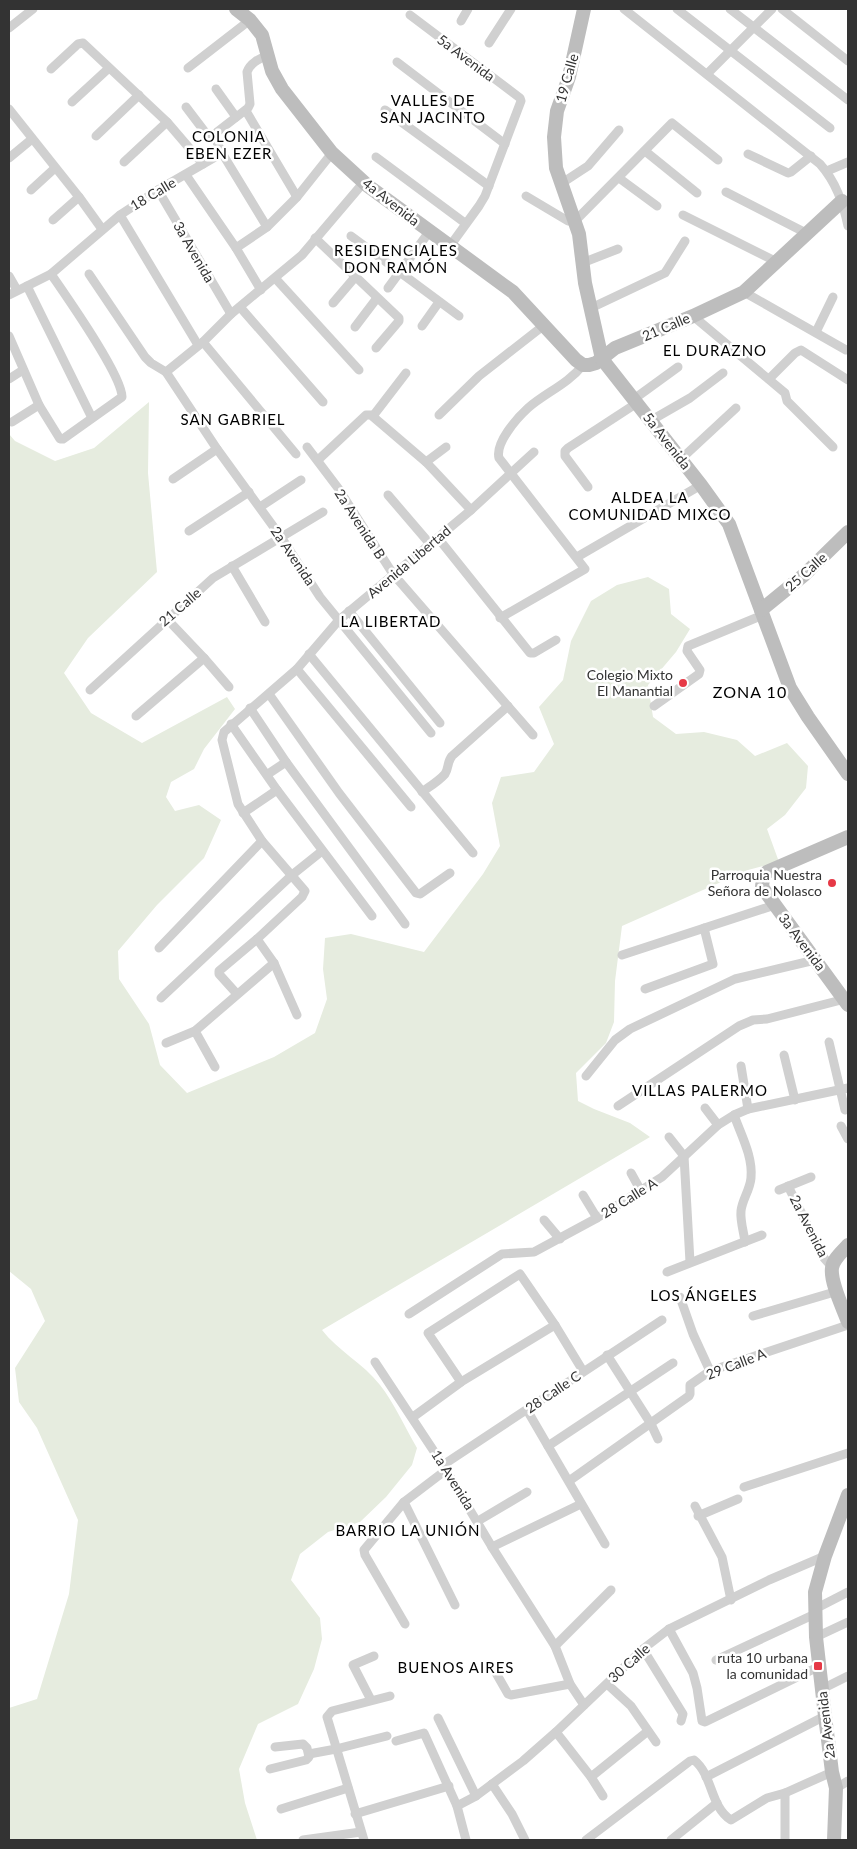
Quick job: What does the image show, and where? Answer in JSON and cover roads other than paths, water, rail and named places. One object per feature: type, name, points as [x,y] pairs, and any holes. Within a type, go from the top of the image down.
[{"type":"street","points":[[9,28],[33,9]]},
{"type":"street","points":[[461,20],[468,9]]},
{"type":"street","points":[[489,43],[511,9]]},
{"type":"street","name":"19 Calle","points":[[555,148],[554,128],[557,111],[570,77],[584,9]]},
{"type":"street","points":[[624,9],[811,156],[827,171],[842,201],[848,226]]},
{"type":"street","points":[[677,9],[830,128]]},
{"type":"street","points":[[730,9],[848,100]]},
{"type":"street","points":[[707,74],[772,9]]},
{"type":"street","points":[[782,9],[848,61]]},
{"type":"street","points":[[188,68],[243,12]]},
{"type":"street","name":"4a Avenida","points":[[243,12],[262,35],[272,70],[282,89],[332,152],[364,182],[429,232],[513,292],[543,326],[583,365]]},
{"type":"street","name":"5a Avenida","points":[[410,15],[520,98],[521,101],[505,144]]},
{"type":"street","points":[[51,69],[80,43],[167,122],[204,164]]},
{"type":"street","points":[[215,138],[221,128],[246,111],[250,104],[248,68],[260,58],[268,55]]},
{"type":"street","points":[[397,62],[505,144],[479,206],[450,246]]},
{"type":"street","points":[[72,102],[109,68]]},
{"type":"street","points":[[216,89],[236,117]]},
{"type":"street","points":[[96,136],[139,95]]},
{"type":"street","points":[[186,107],[208,136],[215,138],[222,153],[267,227]]},
{"type":"street","points":[[9,109],[102,229]]},
{"type":"street","points":[[385,110],[489,186]]},
{"type":"street","points":[[246,111],[297,197]]},
{"type":"street","points":[[124,162],[167,122]]},
{"type":"street","points":[[526,196],[568,221],[575,221],[672,123],[718,160]]},
{"type":"street","points":[[562,183],[590,164],[619,130]]},
{"type":"street","points":[[9,158],[32,139]]},
{"type":"street","name":"5a Avenida","points":[[555,148],[556,168],[579,234],[584,284],[602,359],[701,485],[729,524],[790,688],[848,774]]},
{"type":"street","points":[[645,151],[697,193]]},
{"type":"street","points":[[236,248],[267,227],[297,197],[332,152]]},
{"type":"street","name":"18 Calle","points":[[9,295],[51,274],[120,215],[158,190],[222,153]]},
{"type":"street","points":[[748,154],[788,173],[811,156]]},
{"type":"street","points":[[376,157],[465,223]]},
{"type":"street","points":[[827,171],[848,162]]},
{"type":"street","points":[[31,190],[55,168]]},
{"type":"street","points":[[186,175],[236,248],[261,290]]},
{"type":"street","points":[[619,178],[657,206]]},
{"type":"street","points":[[89,274],[145,357],[166,372],[201,344],[231,314],[302,255],[364,182]]},
{"type":"street","name":"3a Avenida","points":[[158,190],[231,314]]},
{"type":"street","points":[[726,192],[808,234]]},
{"type":"street","points":[[53,220],[79,197]]},
{"type":"street","name":"21 Calle","points":[[511,473],[498,454],[499,446],[505,435],[527,409],[576,374],[583,365],[590,365],[602,359],[615,348],[693,316],[744,292],[842,201]]},
{"type":"street","points":[[683,214],[777,262]]},
{"type":"street","points":[[120,215],[201,344],[296,454]]},
{"type":"street","points":[[388,288],[429,232]]},
{"type":"street","points":[[351,236],[459,316]]},
{"type":"street","points":[[315,238],[400,319],[376,348]]},
{"type":"street","points":[[591,308],[665,273],[685,241]]},
{"type":"street","points":[[582,263],[618,249]]},
{"type":"street","points":[[9,336],[39,405],[60,440],[122,397],[122,389],[114,372],[51,274]]},
{"type":"street","points":[[9,276],[18,290]]},
{"type":"street","points":[[333,304],[356,276]]},
{"type":"street","points":[[275,278],[359,370]]},
{"type":"street","points":[[27,286],[92,418]]},
{"type":"street","points":[[744,292],[846,350]]},
{"type":"street","points":[[816,332],[833,297]]},
{"type":"street","points":[[355,326],[377,298]]},
{"type":"street","points":[[422,326],[439,302]]},
{"type":"street","points":[[240,307],[323,402]]},
{"type":"street","points":[[693,316],[785,392],[787,401],[833,446]]},
{"type":"street","points":[[438,415],[479,376],[543,326]]},
{"type":"street","points":[[769,379],[801,350],[848,380]]},
{"type":"street","points":[[588,487],[565,456],[565,451],[636,401],[678,367]]},
{"type":"street","points":[[9,379],[23,370]]},
{"type":"street","name":"2a Avenida","points":[[166,372],[217,449],[281,537],[320,597],[431,733]]},
{"type":"street","points":[[318,460],[366,415],[371,415],[406,373]]},
{"type":"street","points":[[650,421],[690,398],[723,374]]},
{"type":"street","points":[[12,422],[39,405]]},
{"type":"street","points":[[680,459],[736,408]]},
{"type":"street","points":[[371,415],[426,462],[471,510]]},
{"type":"street","name":"2a Avenida B","points":[[307,447],[318,460],[393,574],[533,735]]},
{"type":"street","points":[[426,462],[446,447]]},
{"type":"street","points":[[173,479],[217,449]]},
{"type":"street","name":"Avenida Libertad","points":[[243,813],[236,799],[222,736],[226,729],[296,669],[349,611],[471,510],[534,452]]},
{"type":"street","points":[[500,618],[584,570],[577,558],[511,473]]},
{"type":"street","points":[[260,507],[302,480]]},
{"type":"street","points":[[577,558],[701,485]]},
{"type":"street","points":[[189,532],[249,492]]},
{"type":"street","points":[[388,495],[430,544]]},
{"type":"street","name":"21 Calle","points":[[90,690],[213,578],[323,512]]},
{"type":"street","name":"25 Calle","points":[[654,706],[700,672],[686,648],[762,613],[848,532]]},
{"type":"street","points":[[438,538],[500,618],[532,654],[556,640]]},
{"type":"street","points":[[232,566],[265,622]]},
{"type":"street","points":[[349,611],[440,723]]},
{"type":"street","points":[[167,619],[229,687]]},
{"type":"street","points":[[308,654],[473,854]]},
{"type":"street","points":[[136,716],[204,658]]},
{"type":"street","points":[[296,669],[411,807]]},
{"type":"street","points":[[268,694],[338,793],[418,894],[450,873]]},
{"type":"street","points":[[422,792],[443,776],[452,756],[508,706]]},
{"type":"street","points":[[250,708],[286,762],[405,924]]},
{"type":"street","points":[[231,724],[268,774],[277,790],[372,916]]},
{"type":"street","points":[[268,774],[286,762]]},
{"type":"street","points":[[237,994],[219,972],[305,894],[305,891],[262,841],[243,813],[277,790]]},
{"type":"street","name":"3a Avenida","points":[[846,1002],[774,905],[762,887],[762,877],[767,872],[848,837]]},
{"type":"street","points":[[159,948],[262,841]]},
{"type":"street","points":[[161,998],[292,875],[322,851]]},
{"type":"street","points":[[622,956],[774,905]]},
{"type":"street","points":[[645,989],[714,964],[704,928]]},
{"type":"street","points":[[257,939],[274,963],[297,1014]]},
{"type":"street","points":[[586,1076],[615,1040],[630,1030],[734,979],[815,960]]},
{"type":"street","points":[[166,1043],[191,1033],[274,963]]},
{"type":"street","points":[[618,1106],[739,1026],[753,1020],[767,1019],[846,1002]]},
{"type":"street","points":[[191,1033],[215,1067]]},
{"type":"street","points":[[829,1042],[844,1089],[845,1110]]},
{"type":"street","points":[[784,1055],[795,1100]]},
{"type":"street","points":[[741,1066],[748,1109]]},
{"type":"street","name":"28 Calle A","points":[[409,1314],[502,1254],[534,1252],[597,1218],[662,1177],[718,1126],[734,1115],[748,1109],[844,1089]]},
{"type":"street","points":[[705,1108],[718,1126]]},
{"type":"street","points":[[734,1115],[747,1149],[751,1169],[750,1184],[741,1211],[745,1242]]},
{"type":"street","points":[[841,1126],[848,1139]]},
{"type":"street","points":[[669,1137],[684,1156],[690,1262]]},
{"type":"street","points":[[631,1173],[640,1191]]},
{"type":"street","points":[[779,1190],[811,1177]]},
{"type":"street","name":"2a Avenida","points":[[788,1186],[824,1258],[832,1267],[833,1279],[848,1324]]},
{"type":"street","points":[[583,1195],[597,1218]]},
{"type":"street","points":[[544,1220],[560,1239]]},
{"type":"street","points":[[667,1272],[762,1235]]},
{"type":"street","points":[[832,1267],[836,1258],[848,1245]]},
{"type":"street","points":[[461,1382],[428,1333],[520,1274],[584,1371]]},
{"type":"street","points":[[753,1316],[838,1291]]},
{"type":"street","points":[[680,1297],[693,1334],[710,1371]]},
{"type":"street","name":"28 Calle C","points":[[405,1624],[365,1555],[364,1550],[404,1502],[445,1468],[527,1410],[662,1320]]},
{"type":"street","name":"29 Calle A","points":[[569,1481],[689,1396],[690,1385],[710,1371],[848,1324]]},
{"type":"street","points":[[413,1417],[461,1382],[555,1325]]},
{"type":"street","points":[[607,1356],[658,1439]]},
{"type":"street","name":"1a Avenida","points":[[375,1362],[413,1417],[555,1646],[570,1684],[584,1705]]},
{"type":"street","points":[[548,1446],[673,1363]]},
{"type":"street","points":[[527,1410],[605,1544]]},
{"type":"street","points":[[744,1487],[848,1453]]},
{"type":"street","points":[[478,1521],[527,1492]]},
{"type":"street","name":"2a Avenida","points":[[834,1840],[842,1784],[832,1772],[816,1637],[814,1592],[825,1556],[848,1495]]},
{"type":"street","points":[[731,1600],[722,1557],[696,1511],[738,1499]]},
{"type":"street","points":[[404,1502],[455,1605]]},
{"type":"street","points":[[492,1546],[581,1504]]},
{"type":"street","name":"30 Calle","points":[[457,1806],[476,1796],[505,1775],[556,1732],[643,1650],[669,1629],[769,1580],[825,1556]]},
{"type":"street","points":[[555,1646],[611,1590]]},
{"type":"street","points":[[716,1660],[815,1611],[848,1592]]},
{"type":"street","points":[[816,1637],[848,1622]]},
{"type":"street","points":[[669,1629],[693,1673],[702,1721],[705,1722],[820,1666]]},
{"type":"street","points":[[643,1650],[682,1714],[681,1721]]},
{"type":"street","points":[[370,1700],[353,1665],[374,1656]]},
{"type":"street","points":[[496,1673],[508,1694],[511,1695],[570,1684]]},
{"type":"street","points":[[822,1689],[848,1676]]},
{"type":"street","points":[[607,1684],[631,1706],[656,1742]]},
{"type":"street","points":[[303,1840],[362,1836],[327,1717],[332,1711],[390,1696]]},
{"type":"street","points":[[706,1777],[825,1716]]},
{"type":"street","points":[[438,1718],[476,1796]]},
{"type":"street","points":[[591,1777],[648,1731]]},
{"type":"street","points":[[270,1770],[336,1749],[423,1732],[457,1806],[466,1840]]},
{"type":"street","points":[[556,1732],[591,1777],[603,1796]]},
{"type":"street","points":[[275,1747],[303,1744],[307,1748],[308,1757]]},
{"type":"street","points":[[589,1840],[690,1761],[694,1760],[706,1777],[717,1803],[731,1820],[766,1798],[785,1793],[832,1772]]},
{"type":"street","points":[[492,1784],[512,1814],[525,1840]]},
{"type":"street","points":[[355,1814],[449,1786]]},
{"type":"street","points":[[281,1809],[348,1788]]},
{"type":"street","points":[[785,1793],[785,1840]]},
{"type":"street","points":[[671,1840],[717,1803]]},
{"type":"place","name":"Colegio Mixto El Manantial","points":[[683,683]]},
{"type":"place","name":"Parroquia Nuestra Señora de Nolasco","points":[[832,883]]},
{"type":"place","name":"ruta 10 urbana la comunidad","points":[[818,1666]]},
{"type":"district","name":"VALLES DE SAN JACINTO","points":[[433,110]]},
{"type":"district","name":"COLONIA EBEN EZER","points":[[229,146]]},
{"type":"district","name":"RESIDENCIALES DON RAMÓN","points":[[396,260]]},
{"type":"district","name":"EL DURAZNO","points":[[715,351]]},
{"type":"district","name":"SAN GABRIEL","points":[[233,420]]},
{"type":"district","name":"ALDEA LA COMUNIDAD MIXCO","points":[[650,506]]},
{"type":"district","name":"LA LIBERTAD","points":[[391,622]]},
{"type":"district","name":"ZONA 10","points":[[750,692]]},
{"type":"district","name":"VILLAS PALERMO","points":[[700,1091]]},
{"type":"district","name":"LOS ÁNGELES","points":[[704,1296]]},
{"type":"district","name":"BARRIO LA UNIÓN","points":[[408,1531]]},
{"type":"district","name":"BUENOS AIRES","points":[[456,1668]]}]
